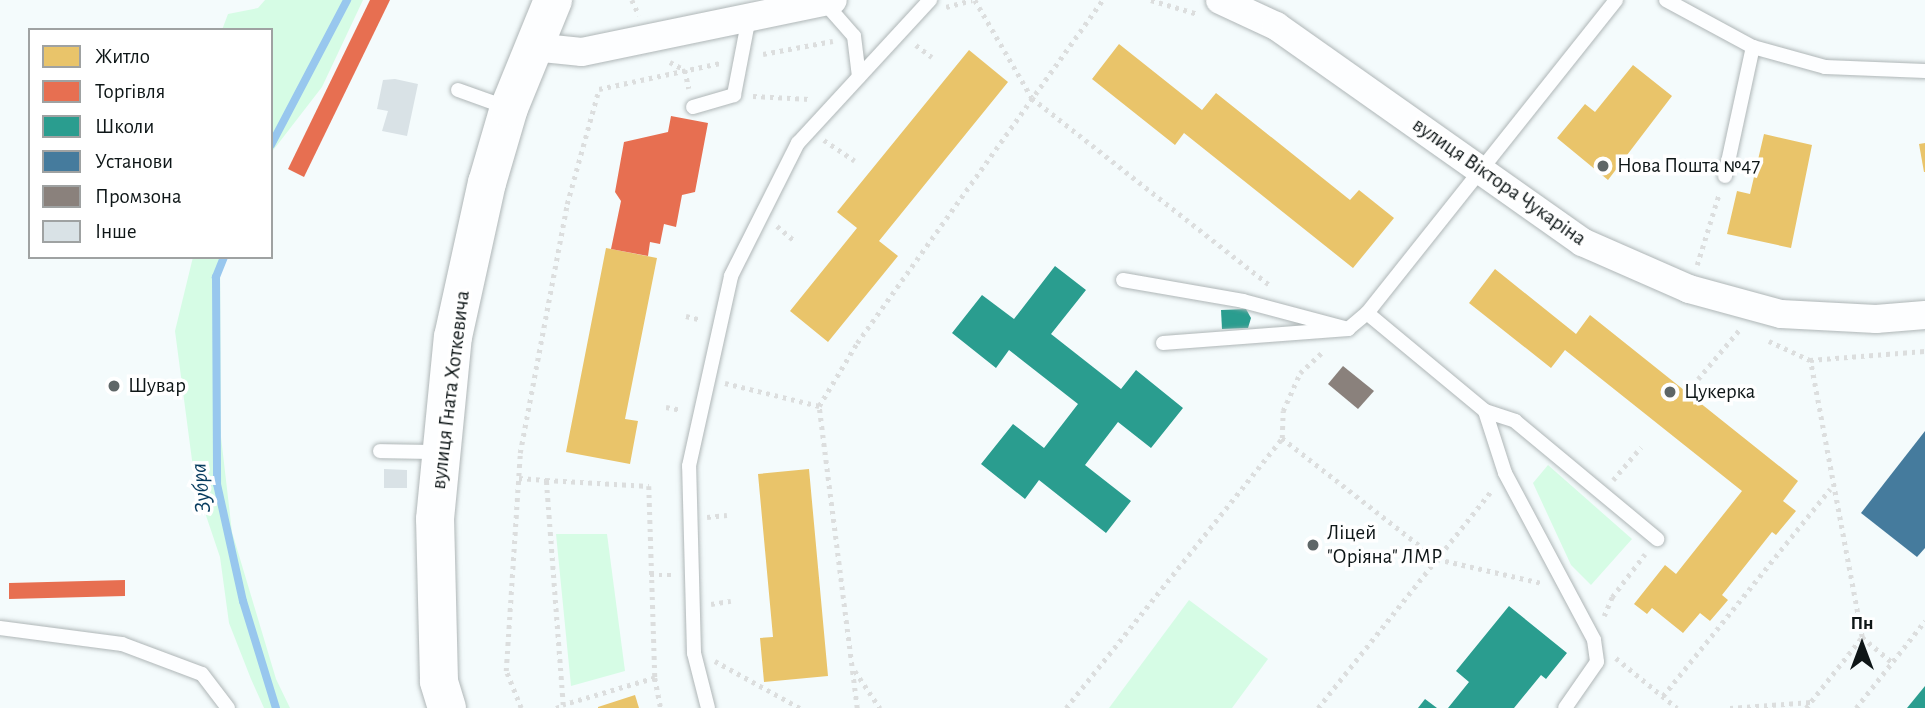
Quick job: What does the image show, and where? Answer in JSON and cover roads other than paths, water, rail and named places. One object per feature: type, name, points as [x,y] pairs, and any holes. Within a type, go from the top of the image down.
[{"type":"street","name":"вулиця Гната Хоткевича","points":[[447,708],[439,681],[435,598],[440,452],[457,319],[487,183],[509,108],[553,0]]},
{"type":"street","name":"вулиця Віктора Чукаріна","points":[[1220,0],[1276,26],[1582,242],[1689,289],[1782,314],[1876,319],[1925,315]]},
{"type":"street","points":[[533,47],[582,52],[829,1]]},
{"type":"lane","points":[[1163,343],[1348,329],[1367,313],[1479,168],[1616,0]]},
{"type":"lane","points":[[1666,0],[1753,47],[1825,67],[1925,71]]},
{"type":"lane","points":[[829,1],[854,36],[859,77]]},
{"type":"lane","points":[[708,708],[694,653],[688,467],[731,276],[798,143],[859,77],[935,4]]},
{"type":"lane","points":[[693,107],[734,95],[749,18]]},
{"type":"lane","points":[[1725,176],[1753,47]]},
{"type":"lane","points":[[458,90],[509,108]]},
{"type":"lane","points":[[1123,280],[1285,312],[1348,329]]},
{"type":"lane","points":[[1367,313],[1485,411],[1515,421],[1604,492],[1657,539]]},
{"type":"lane","points":[[1485,411],[1506,473],[1594,640],[1597,662],[1565,708]]},
{"type":"lane","points":[[380,452],[440,452]]},
{"type":"lane","points":[[0,628],[122,644],[202,674],[228,708]]},
{"type":"waterway","name":"Зубра","points":[[273,141],[347,0]]},
{"type":"waterway","name":"Зубра","points":[[223,259],[216,277],[217,484],[243,601],[276,708]]},
{"type":"place","name":"Нова Пошта №47","points":[[1603,166]]},
{"type":"place","name":"Шувар","points":[[114,386]]},
{"type":"place","name":"Цукерка","points":[[1670,392]]},
{"type":"place","name":"Ліцей \"Оріяна\" ЛМР","points":[[1313,545]]}]
